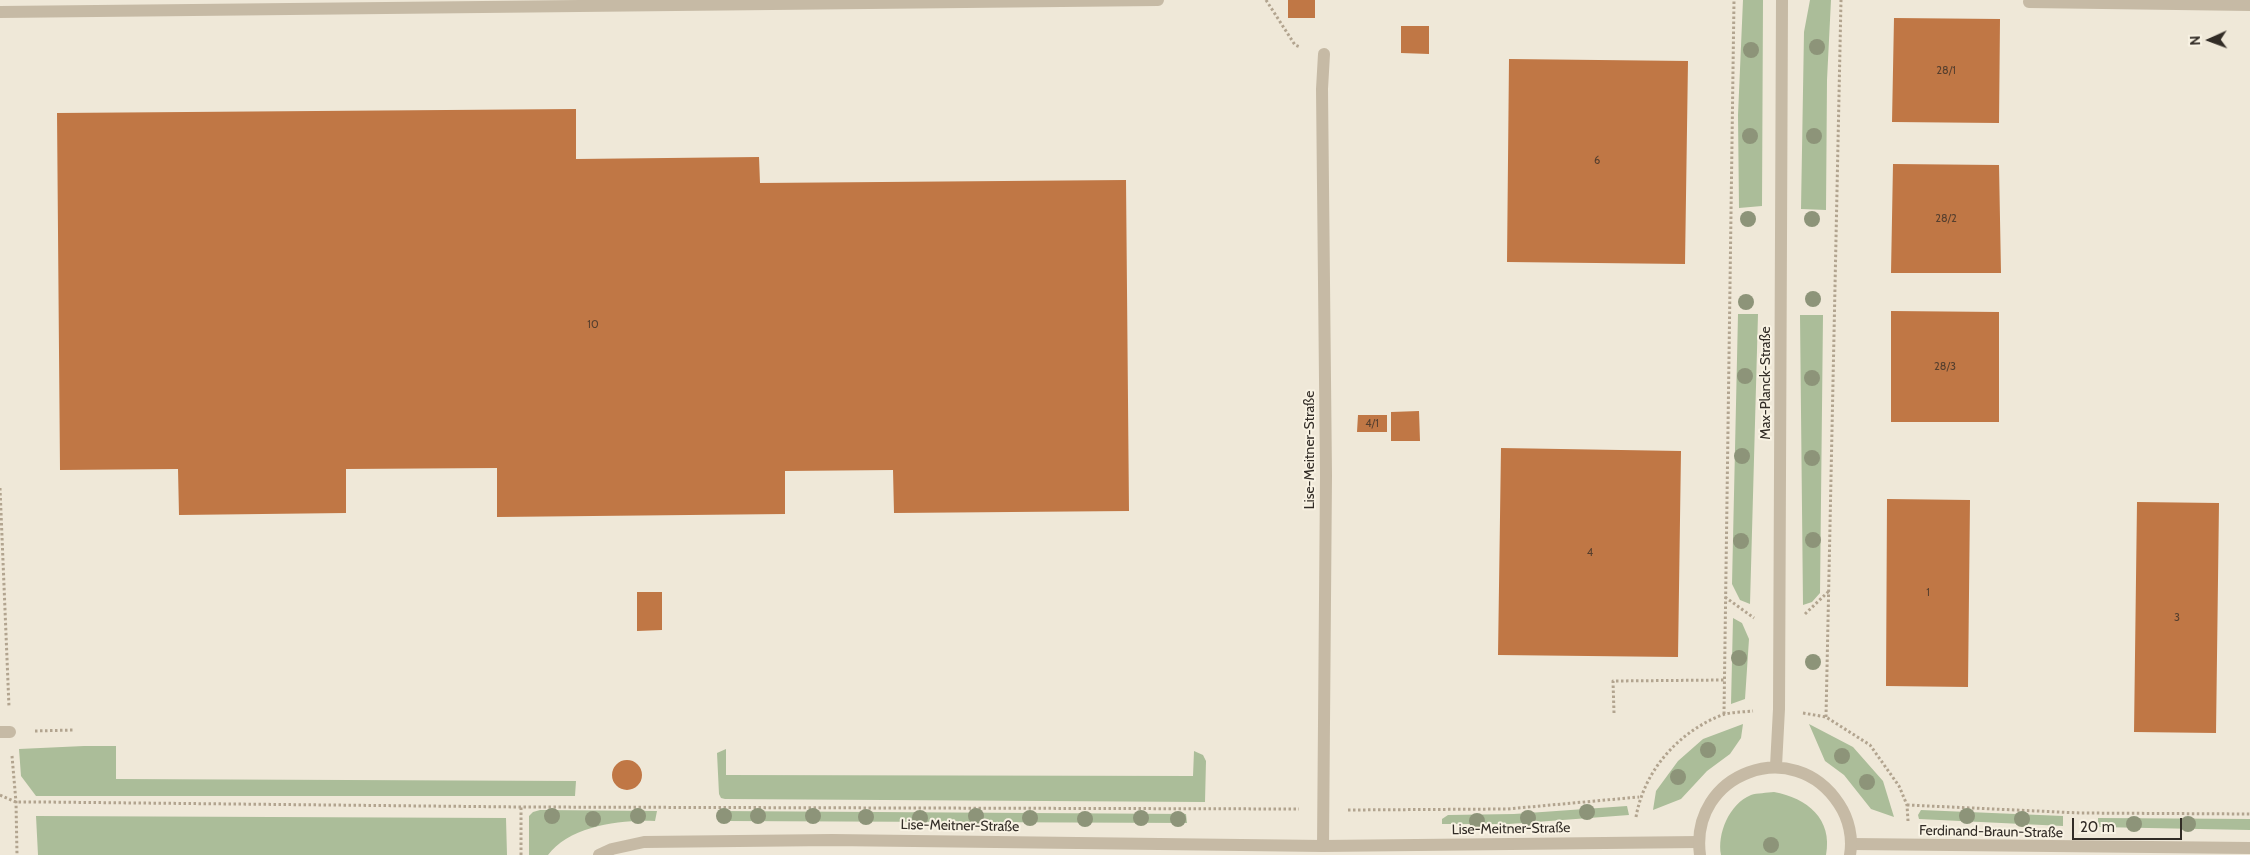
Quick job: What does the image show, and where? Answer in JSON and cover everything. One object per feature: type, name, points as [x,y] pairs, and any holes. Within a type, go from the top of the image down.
[{"type":"street","points":[[0,12],[1158,0]]},
{"type":"street","name":"Max-Planck-Straße","points":[[1776,766],[1779,709],[1783,0]]},
{"type":"street","points":[[2029,2],[2250,5]]},
{"type":"street","name":"Lise-Meitner-Straße","points":[[1323,850],[1326,476],[1322,89],[1324,54]]},
{"type":"street","points":[[1700,855],[1698,842],[1704,812],[1722,788],[1746,771],[1776,766],[1805,772],[1830,789],[1846,815],[1851,850]]},
{"type":"street","name":"Lise-Meitner-Straße","points":[[599,855],[612,849],[644,842],[832,840],[1323,850],[1698,842]]},
{"type":"street","name":"Ferdinand-Braun-Straße","points":[[1851,850],[2250,848]]},
{"type":"path","points":[[1266,0],[1296,46],[1324,54]]},
{"type":"path","points":[[1724,714],[1734,0]]},
{"type":"path","points":[[1826,717],[1841,0]]},
{"type":"path","points":[[0,488],[5,732],[16,802],[18,855]]},
{"type":"path","points":[[1614,713],[1613,681],[1724,680]]},
{"type":"path","points":[[5,732],[74,730]]},
{"type":"path","points":[[0,795],[16,802],[521,807],[1323,809],[1507,809],[1639,797]]},
{"type":"path","points":[[1906,805],[2080,813],[2250,814]]},
{"type":"path","points":[[521,807],[521,855]]},
{"type":"green space","points":[[1743,0],[1763,0],[1762,206],[1739,208],[1738,115]]},
{"type":"green space","points":[[1810,0],[1831,0],[1827,80],[1826,210],[1801,209],[1804,32]]},
{"type":"green space","points":[[1738,314],[1758,314],[1750,604],[1740,600],[1732,584]]},
{"type":"green space","points":[[1800,315],[1823,315],[1820,593],[1812,602],[1803,605]]},
{"type":"green space","points":[[1733,618],[1742,623],[1749,639],[1745,699],[1731,704]]},
{"type":"green space","points":[[1743,724],[1741,738],[1730,754],[1707,771],[1681,799],[1653,810],[1656,791],[1678,761],[1703,739]]},
{"type":"green space","points":[[1809,724],[1853,747],[1883,781],[1894,817],[1871,809],[1844,775],[1825,761]]},
{"type":"green space","points":[[116,746],[116,779],[576,781],[575,796],[36,796],[21,776],[19,749]]},
{"type":"green space","points":[[726,749],[726,775],[1193,776],[1194,751],[1203,755],[1206,761],[1205,802],[725,799],[721,798],[719,794],[717,753]]},
{"type":"green space","points":[[1774,792],[1797,799],[1815,812],[1825,831],[1827,842],[1826,855],[1721,855],[1720,847],[1723,829],[1736,805],[1751,795]]},
{"type":"green space","points":[[1627,806],[1629,815],[1509,824],[1442,824],[1442,819],[1448,815],[1514,814]]},
{"type":"green space","points":[[540,810],[657,811],[655,821],[627,821],[597,826],[569,837],[557,845],[548,855],[529,855],[529,816],[533,812]]},
{"type":"green space","points":[[1921,810],[2063,816],[2063,826],[1919,819],[1918,815]]},
{"type":"green space","points":[[718,811],[1186,814],[1187,823],[727,821]]},
{"type":"green space","points":[[36,816],[506,818],[507,855],[38,855]]},
{"type":"green space","points":[[2098,818],[2250,819],[2250,830],[2098,827]]},
{"type":"building","points":[[1288,0],[1315,0],[1315,18],[1288,18]]},
{"type":"building","points":[[1894,18],[2000,19],[1999,123],[1892,122]]},
{"type":"building","points":[[1401,26],[1429,26],[1429,54],[1401,53]]},
{"type":"building","points":[[1509,59],[1688,61],[1685,264],[1507,262]]},
{"type":"building","points":[[576,109],[576,159],[759,157],[760,183],[1126,180],[1129,511],[894,513],[893,470],[785,471],[785,514],[497,517],[497,468],[346,469],[346,513],[179,515],[178,469],[60,470],[57,113]]},
{"type":"building","points":[[1893,164],[1999,165],[2001,273],[1891,273]]},
{"type":"building","points":[[1891,311],[1999,312],[1999,422],[1891,422]]},
{"type":"building","points":[[1419,411],[1420,441],[1391,441],[1391,412]]},
{"type":"building","points":[[1358,415],[1387,415],[1387,432],[1357,432]]},
{"type":"building","points":[[1501,448],[1681,451],[1678,657],[1498,655]]},
{"type":"building","points":[[1887,499],[1970,500],[1968,687],[1886,686]]},
{"type":"building","points":[[2137,502],[2219,503],[2216,733],[2134,732]]},
{"type":"building","points":[[637,592],[662,592],[662,630],[637,631]]},
{"type":"building","points":[[627,760],[637,765],[642,775],[637,785],[627,790],[617,785],[612,775],[617,765]]}]
